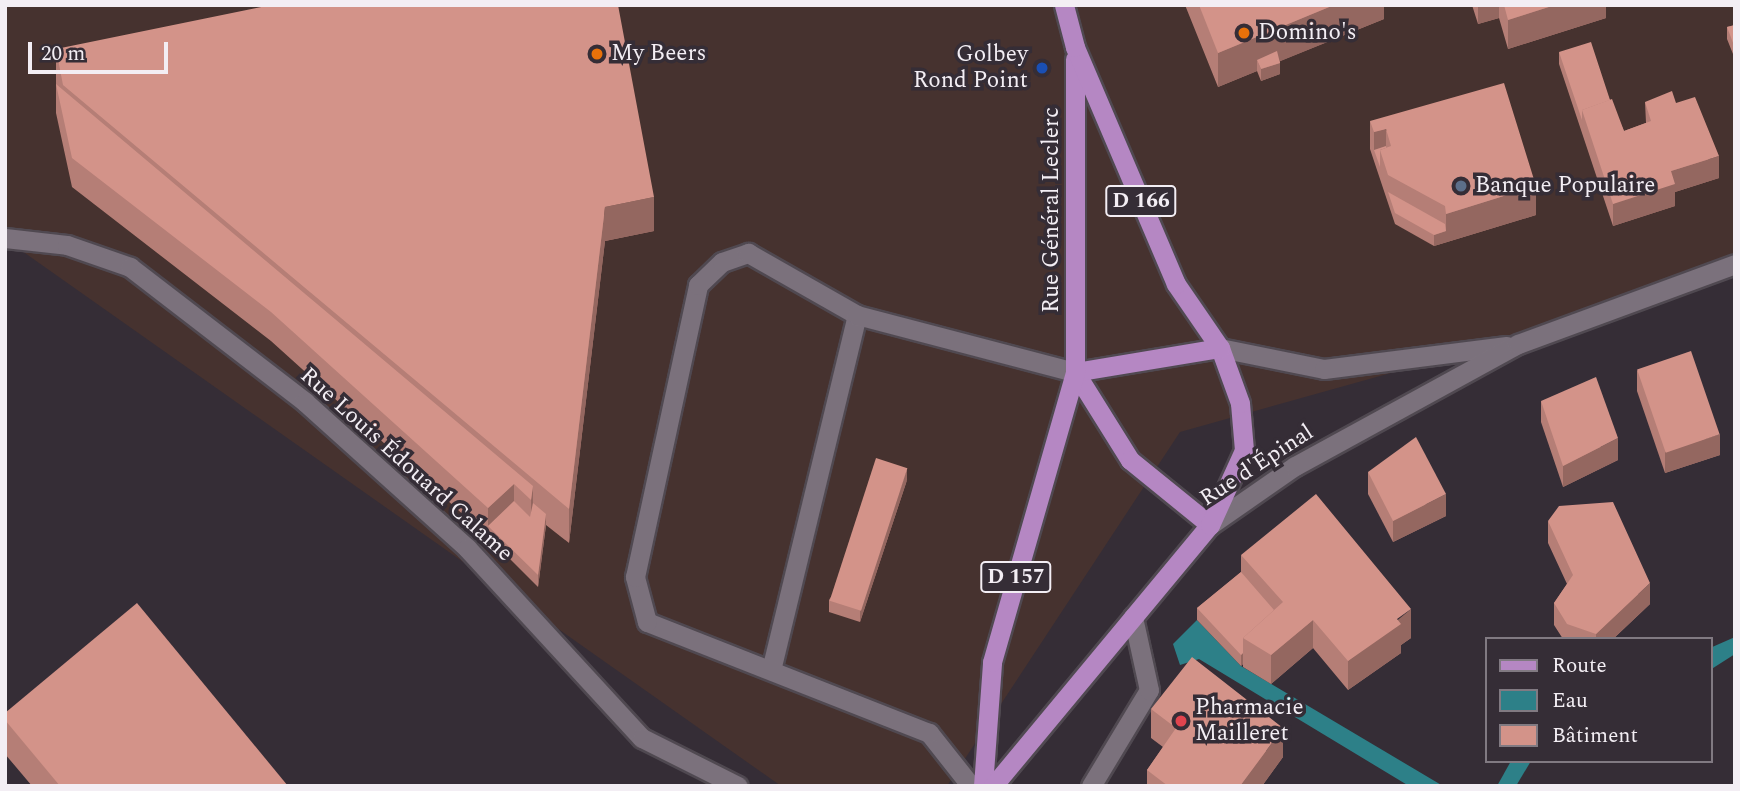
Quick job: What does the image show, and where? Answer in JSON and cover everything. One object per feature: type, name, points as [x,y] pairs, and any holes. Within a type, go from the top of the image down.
[{"type":"main road","name":"Rue Général Leclerc","points":[[1064,5],[1075,47],[1182,297],[1220,348]]},
{"type":"main road","name":"Rue Général Leclerc","points":[[1075,47],[1075,372]]},
{"type":"main road","points":[[1210,524],[1130,460],[1075,372],[1220,348]]},
{"type":"main road","name":"D 166","points":[[1210,524],[1244,450],[1240,403],[1220,348]]},
{"type":"main road","name":"D 157","points":[[983,786],[992,662],[1075,372]]},
{"type":"main road","name":"Rue d'Épinal","points":[[993,786],[1210,524]]},
{"type":"street","name":"Rue Louis Édouard Calame","points":[[5,237],[67,245],[130,267],[305,402],[467,548],[642,738],[738,786]]},
{"type":"street","points":[[971,786],[929,733],[772,666],[647,622],[635,577],[698,285],[722,262],[748,253],[857,315],[1075,372]]},
{"type":"street","name":"Rue d'Épinal","points":[[1210,524],[1294,466],[1518,344],[1735,264]]},
{"type":"street","points":[[772,666],[857,315]]},
{"type":"street","name":"Rue d'Épinal","points":[[1220,348],[1324,369],[1518,344]]},
{"type":"street","points":[[1091,786],[1149,690],[1133,617]]},
{"type":"shaded area","points":[[5,5],[1735,5],[1735,277],[1180,432],[947,786],[781,786],[5,239]]},
{"type":"water","points":[[1197,620],[1241,666],[1443,786],[1409,786],[1199,659],[1180,665],[1173,644]]},
{"type":"water","points":[[1735,637],[1735,654],[1712,669],[1712,647]]},
{"type":"water","points":[[1510,763],[1530,763],[1516,786],[1497,786]]},
{"type":"building","points":[[271,5],[618,5],[654,197],[605,207],[569,509],[63,85],[56,49]]},
{"type":"building","points":[[1199,5],[1334,5],[1218,53]]},
{"type":"building","points":[[1504,5],[1555,5],[1508,20]]},
{"type":"building","points":[[1735,25],[1735,48],[1727,27]]},
{"type":"building","points":[[1591,42],[1610,100],[1582,110],[1582,120],[1559,52]]},
{"type":"building","points":[[1277,51],[1280,63],[1261,69],[1257,60]]},
{"type":"building","points":[[1504,83],[1536,186],[1446,214],[1445,206],[1388,175],[1380,150],[1391,146],[1386,129],[1374,132],[1370,121]]},
{"type":"building","points":[[56,84],[533,486],[531,500],[514,484],[488,508],[271,312],[72,158]]},
{"type":"building","points":[[1672,91],[1676,103],[1695,97],[1719,156],[1671,171],[1675,184],[1613,204],[1582,110],[1612,99],[1624,131],[1651,121],[1645,102]]},
{"type":"building","points":[[1386,146],[1380,150],[1380,167],[1374,150]]},
{"type":"building","points":[[1388,192],[1445,224],[1446,231],[1434,235],[1395,213]]},
{"type":"building","points":[[1691,351],[1720,434],[1666,453],[1637,370]]},
{"type":"building","points":[[1596,377],[1618,438],[1563,466],[1541,401]]},
{"type":"building","points":[[1416,437],[1446,494],[1393,521],[1368,472]]},
{"type":"building","points":[[876,458],[907,468],[861,611],[830,601]]},
{"type":"building","points":[[1316,494],[1411,609],[1397,619],[1401,624],[1348,661],[1313,620],[1271,655],[1243,638],[1283,602],[1241,555]]},
{"type":"building","points":[[514,501],[530,517],[533,503],[546,514],[538,575],[488,526]]},
{"type":"building","points":[[1613,502],[1650,583],[1596,634],[1567,624],[1554,603],[1573,575],[1548,521],[1559,506]]},
{"type":"building","points":[[1241,572],[1274,610],[1243,638],[1241,655],[1197,608]]},
{"type":"building","points":[[137,603],[288,786],[60,786],[5,720],[5,713]]},
{"type":"building","points":[[1192,657],[1283,728],[1240,786],[1168,786],[1147,770],[1176,728],[1151,709]]},
{"type":"place","name":"Domino's","points":[[1244,33]]},
{"type":"place","name":"My Beers","points":[[597,54]]},
{"type":"place","name":"Golbey Rond Point","points":[[1042,68]]},
{"type":"place","name":"Banque Populaire","points":[[1461,186]]},
{"type":"place","name":"Pharmacie Mailleret","points":[[1181,721]]}]
